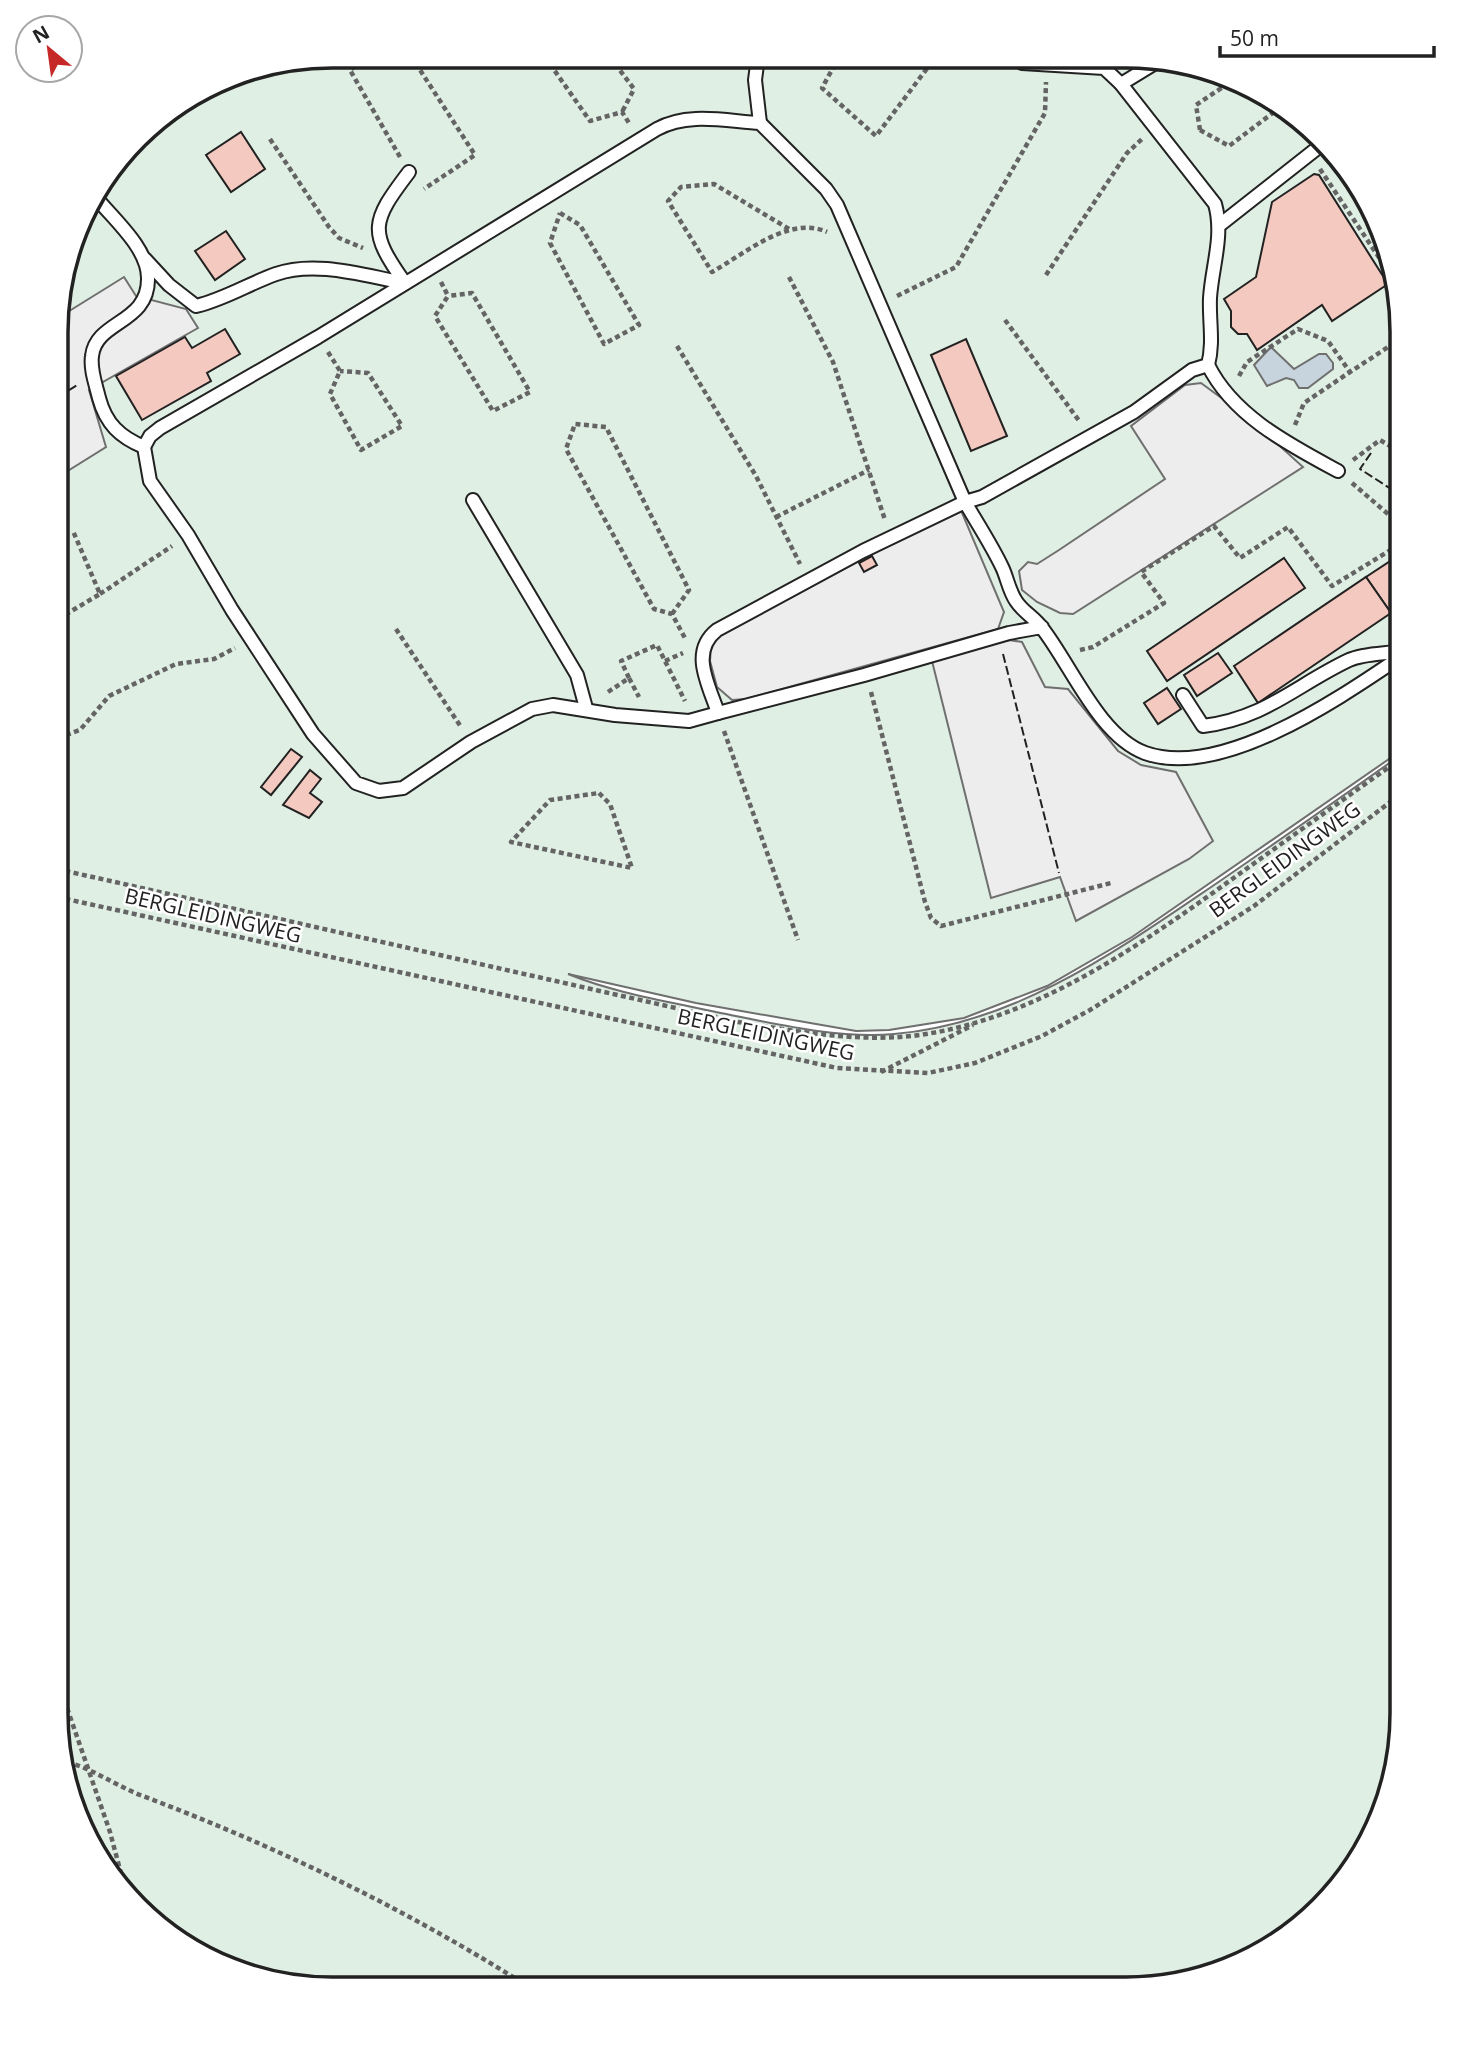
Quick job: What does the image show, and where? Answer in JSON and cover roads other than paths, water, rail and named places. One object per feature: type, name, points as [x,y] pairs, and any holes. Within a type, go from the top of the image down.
[{"type":"lane","points":[[757,68],[755,80],[760,122],[826,189],[837,205],[965,502],[1002,566],[1016,601],[1042,627],[1119,740],[1146,753],[1171,758],[1202,756],[1270,733],[1318,712],[1390,662]]},
{"type":"lane","points":[[1105,68],[1155,126],[1215,204],[1221,223],[1210,298],[1211,354],[1208,365],[1227,396],[1287,444],[1338,471]]},
{"type":"lane","points":[[1121,84],[1145,69]]},
{"type":"lane","points":[[760,122],[687,118],[671,121],[639,139],[318,337],[160,428],[149,436],[144,447],[150,481],[188,535],[251,639],[328,755],[356,783],[379,791],[403,788],[471,742],[531,709],[553,705],[615,715],[689,720],[864,675],[1009,633],[1042,627]]},
{"type":"lane","points":[[1221,223],[1315,150]]},
{"type":"lane","points":[[405,283],[384,254],[377,231],[384,205],[409,172]]},
{"type":"lane","points":[[102,205],[169,285],[196,306],[220,300],[276,274],[297,269],[324,270],[405,283]]},
{"type":"lane","points":[[143,257],[148,275],[148,289],[138,311],[103,334],[92,354],[93,375],[102,408],[113,428],[125,439],[144,447]]},
{"type":"lane","points":[[718,713],[701,659],[701,649],[707,637],[716,630],[863,551],[965,502],[982,497],[1157,397],[1192,370],[1208,365]]},
{"type":"lane","points":[[473,500],[578,675],[586,709]]},
{"type":"lane","points":[[1183,695],[1203,726],[1223,723],[1266,709],[1351,659],[1390,655]]}]
